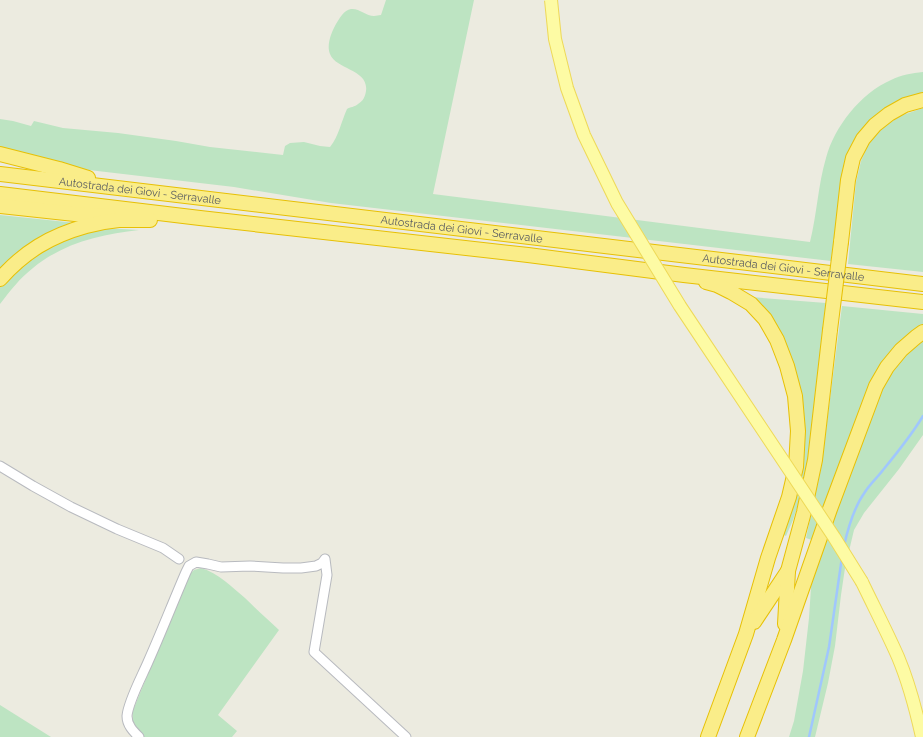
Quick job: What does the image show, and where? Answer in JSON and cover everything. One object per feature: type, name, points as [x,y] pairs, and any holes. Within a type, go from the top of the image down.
[{"type":"highway","points":[[784,640],[788,571],[804,512],[815,460],[848,180],[853,158],[863,139],[875,125],[889,114],[905,105],[923,100]]},
{"type":"highway","points":[[0,154],[59,169],[117,188]]},
{"type":"highway","name":"Autostrada dei Giovi - Serravalle","points":[[0,174],[923,284]]},
{"type":"highway","name":"Autostrada dei Giovi - Serravalle","points":[[0,194],[923,302]]},
{"type":"highway","points":[[0,206],[145,220]]},
{"type":"highway","points":[[0,279],[30,251],[52,238],[75,229],[118,220],[200,218]]},
{"type":"highway","points":[[801,270],[888,272],[923,275]]},
{"type":"highway","points":[[684,274],[716,285],[730,292],[751,304],[765,319],[777,340],[787,366],[795,396],[798,431],[796,467],[789,497],[768,558],[746,634],[708,737]]},
{"type":"highway","points":[[747,737],[784,640],[830,509],[876,386],[887,367],[901,350],[923,332]]},
{"type":"highway","points":[[746,634],[788,571]]},
{"type":"main road","points":[[551,0],[555,39],[567,88],[584,135],[617,203],[680,306],[834,537],[862,582],[899,658],[911,692],[922,736]]},
{"type":"lane","points":[[0,466],[71,507],[162,548],[179,559]]},
{"type":"lane","points":[[139,737],[133,731],[128,722],[127,715],[130,704],[189,566],[196,562],[221,567],[250,566],[310,568],[322,563],[325,559],[327,575],[314,652],[406,737]]},
{"type":"green space","points":[[386,0],[474,0],[433,194],[810,242],[826,158],[835,135],[850,112],[869,93],[895,78],[923,72],[923,93],[894,103],[874,117],[861,131],[849,149],[843,169],[831,261],[331,203],[234,187],[89,170],[0,151],[0,119],[31,126],[34,121],[63,128],[118,133],[210,147],[283,155],[285,146],[290,143],[304,142],[330,147],[338,134],[347,109],[361,102],[366,91],[366,84],[358,74],[333,59],[329,50],[331,34],[334,27],[346,11],[354,9],[371,16],[381,15]]},
{"type":"green space","points":[[923,108],[923,272],[848,264],[856,182],[861,161],[868,145],[882,128],[900,116]]},
{"type":"green space","points":[[0,215],[76,223],[40,238],[13,256],[0,269]]},
{"type":"green space","points":[[105,228],[139,230],[97,237],[57,252],[28,272],[15,285],[0,304],[0,286],[23,263],[52,244],[81,233]]},
{"type":"green space","points":[[751,297],[826,303],[805,483],[786,536],[780,533],[798,393]]},
{"type":"green space","points":[[842,306],[923,314],[923,325],[911,332],[897,344],[883,363],[812,540],[806,538],[821,468]]},
{"type":"green space","points":[[923,338],[923,435],[899,469],[864,513],[854,530],[845,568],[835,646],[815,737],[789,737],[794,721],[803,671],[812,572],[887,374]]},
{"type":"green space","points":[[201,568],[213,573],[230,585],[279,630],[218,715],[237,731],[232,737],[144,737],[134,725],[133,710],[189,575],[194,570]]},
{"type":"green space","points":[[0,705],[51,737],[0,737]]},
{"type":"waterway","points":[[844,546],[847,532],[861,498],[869,486],[904,444],[923,416]]},
{"type":"waterway","points":[[809,737],[829,647],[842,557]]}]
